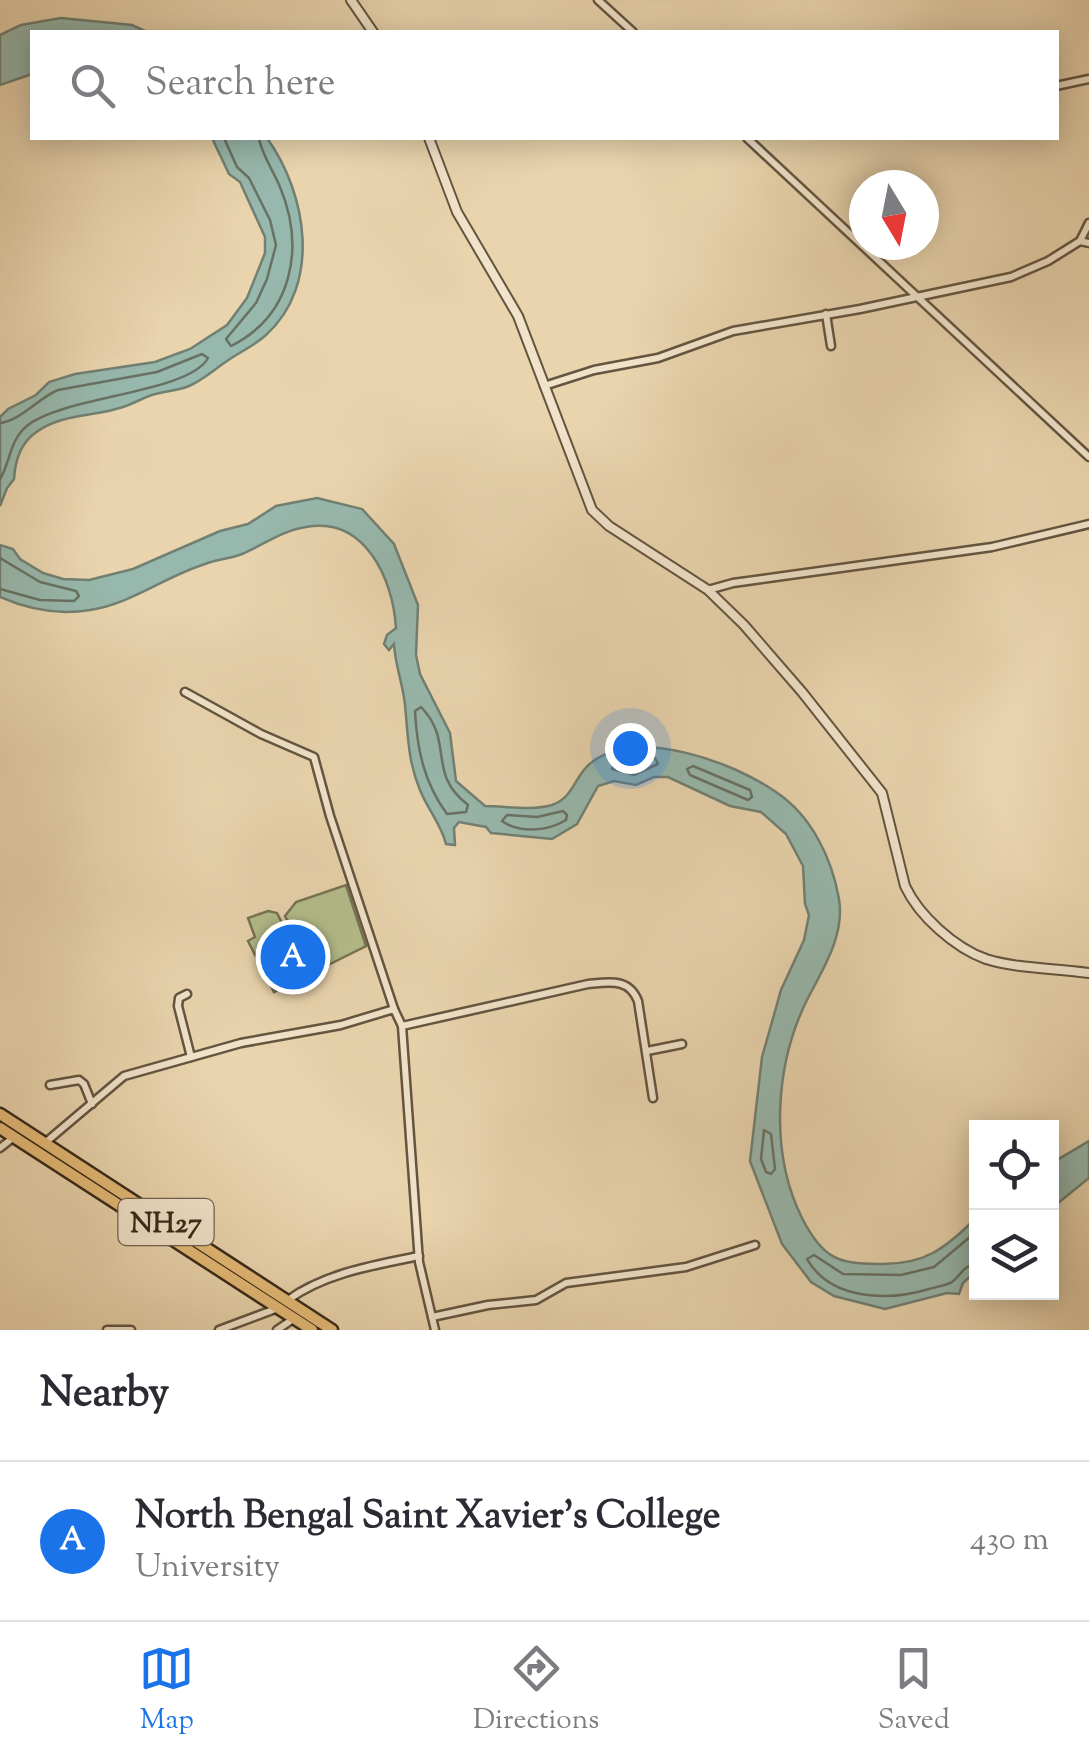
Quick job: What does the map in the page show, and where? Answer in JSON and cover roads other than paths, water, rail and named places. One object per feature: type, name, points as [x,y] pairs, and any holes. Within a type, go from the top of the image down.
[{"type":"highway","name":"NH27","points":[[0,1114],[282,1304],[312,1330]]},
{"type":"highway","name":"NH27","points":[[0,1128],[282,1304],[332,1330]]},
{"type":"street","points":[[351,0],[372,30]]},
{"type":"street","points":[[598,0],[630,30]]},
{"type":"street","points":[[1059,85],[1089,79]]},
{"type":"street","points":[[431,140],[451,198],[508,297],[596,516],[708,590],[744,625],[874,781],[886,805],[905,886],[937,927],[988,959],[1089,973]]},
{"type":"street","points":[[748,140],[1089,457]]},
{"type":"street","points":[[544,386],[594,370],[658,358],[732,331],[1010,277],[1084,242],[1089,224]]},
{"type":"street","points":[[826,314],[831,346]]},
{"type":"street","points":[[708,590],[733,583],[992,547],[1089,524]]},
{"type":"street","points":[[185,692],[261,734],[314,757],[330,816],[402,1026],[418,1256],[435,1330]]},
{"type":"street","points":[[402,1026],[588,984],[619,982],[635,993],[654,1098]]},
{"type":"street","points":[[187,994],[178,1001],[190,1057]]},
{"type":"street","points":[[45,1143],[124,1076],[394,1009]]},
{"type":"street","points":[[647,1051],[682,1044]]},
{"type":"street","points":[[50,1085],[79,1080],[92,1104]]},
{"type":"street","points":[[0,1148],[14,1137]]},
{"type":"street","points":[[432,1317],[536,1300],[566,1283],[686,1266],[755,1245]]},
{"type":"street","points":[[220,1330],[282,1304],[314,1284],[418,1256]]},
{"type":"street","points":[[277,1330],[294,1318]]},
{"type":"street","points":[[107,1330],[132,1330]]},
{"type":"water","points":[[61,18],[132,25],[143,30],[30,30],[30,75],[0,85],[0,35],[21,25]]},
{"type":"water","points":[[213,140],[268,140],[292,185],[299,211],[301,265],[284,314],[262,339],[189,386],[127,406],[56,422],[35,433],[22,448],[14,479],[0,506],[0,417],[8,409],[36,395],[49,382],[75,374],[155,362],[190,349],[227,325],[247,298],[265,253],[265,237],[240,182],[229,174]]},
{"type":"water","points":[[317,498],[362,509],[394,544],[418,605],[416,655],[420,674],[450,733],[456,781],[485,806],[552,805],[565,797],[592,762],[611,752],[659,748],[736,770],[776,792],[800,813],[825,854],[836,884],[840,912],[831,951],[797,1023],[783,1079],[781,1137],[791,1192],[816,1242],[832,1256],[852,1262],[909,1262],[933,1253],[969,1224],[969,1277],[959,1294],[947,1293],[885,1309],[834,1296],[811,1282],[782,1244],[750,1161],[762,1057],[781,990],[804,940],[809,915],[803,866],[786,834],[761,812],[730,806],[668,777],[654,777],[636,785],[614,781],[598,786],[577,824],[552,839],[491,833],[486,827],[459,822],[454,828],[455,845],[446,844],[413,769],[394,644],[389,650],[384,644],[396,628],[389,590],[372,555],[345,531],[327,526],[290,531],[242,554],[191,569],[105,607],[56,612],[0,597],[0,545],[13,549],[20,559],[43,573],[89,580],[133,569],[220,531],[248,524],[276,506]]},
{"type":"water","points":[[1089,1141],[1089,1178],[1059,1202],[1059,1159]]},
{"type":"place","name":"North Bengal Saint Xavier's College","points":[[293,957]]}]
